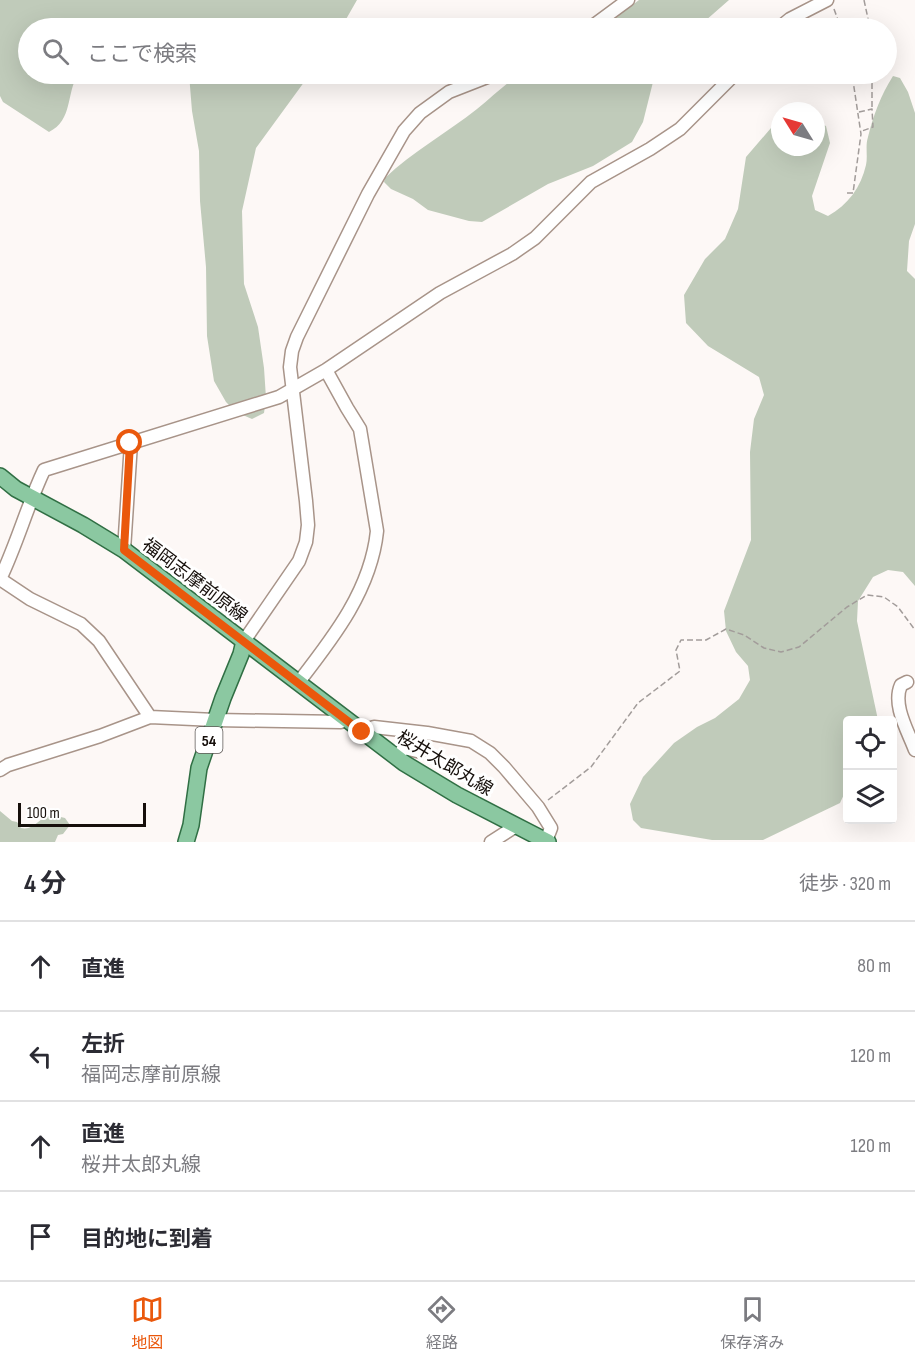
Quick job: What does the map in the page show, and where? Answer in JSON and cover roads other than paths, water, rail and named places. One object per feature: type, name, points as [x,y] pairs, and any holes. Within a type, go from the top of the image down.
[{"type":"main road","name":"福岡志摩前原線","points":[[0,476],[31,498],[83,525],[124,550],[244,641]]},
{"type":"main road","name":"桜井太郎丸線","points":[[244,641],[396,758],[447,789],[547,841]]},
{"type":"main road","name":"54","points":[[186,842],[191,825],[199,768],[244,641]]},
{"type":"street","points":[[604,18],[628,0]]},
{"type":"street","points":[[794,18],[801,13],[830,5]]},
{"type":"street","points":[[244,641],[298,561],[306,542],[308,525],[306,501],[290,367],[297,337],[368,194],[404,131],[420,113],[442,97],[472,84]]},
{"type":"street","points":[[150,717],[99,641],[81,624],[30,598],[0,579],[15,547],[31,498],[44,470],[279,397],[326,370],[440,293],[512,254],[536,238],[591,182],[650,149],[680,129],[725,84]]},
{"type":"street","points":[[298,683],[351,610],[376,546],[377,531],[360,429],[326,370]]},
{"type":"street","points":[[124,550],[130,443]]},
{"type":"street","points":[[907,682],[901,685],[897,692],[899,707],[915,750]]},
{"type":"street","points":[[0,770],[8,765],[150,717],[341,722],[344,719]]},
{"type":"street","points":[[362,732],[374,727],[471,741],[490,753],[504,766],[538,807],[551,828],[547,841]]},
{"type":"street","points":[[396,758],[404,748],[421,752]]},
{"type":"street","points":[[491,842],[516,826]]}]
